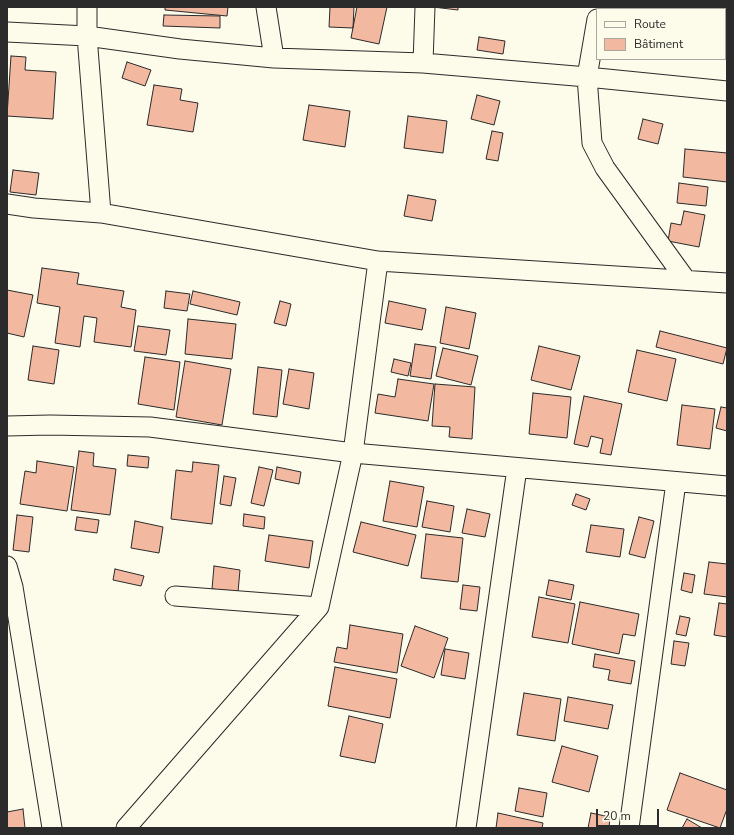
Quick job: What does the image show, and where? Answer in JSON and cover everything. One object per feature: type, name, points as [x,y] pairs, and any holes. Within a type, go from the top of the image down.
[{"type":"street","points":[[87,7],[87,36],[100,213]]},
{"type":"street","points":[[266,7],[274,58]]},
{"type":"street","points":[[423,63],[425,7]]},
{"type":"street","points":[[596,25],[587,77],[592,143],[605,168],[686,280]]},
{"type":"street","points":[[7,32],[87,36],[274,58],[423,63],[727,91]]},
{"type":"street","points":[[7,204],[34,208],[100,213],[378,261],[727,283]]},
{"type":"street","points":[[126,828],[319,607],[353,453],[378,261]]},
{"type":"street","points":[[7,426],[50,425],[150,427],[353,453],[727,486]]},
{"type":"street","points":[[466,828],[517,468]]},
{"type":"street","points":[[629,828],[676,482]]},
{"type":"street","points":[[7,566],[13,587],[52,828]]},
{"type":"street","points":[[175,596],[319,607]]},
{"type":"building","points":[[165,7],[228,7],[227,16],[165,10]]},
{"type":"building","points":[[330,7],[354,7],[353,28],[329,27]]},
{"type":"building","points":[[357,7],[387,7],[379,44],[351,38]]},
{"type":"building","points":[[433,7],[458,7],[458,10]]},
{"type":"building","points":[[640,7],[671,7],[671,8]]},
{"type":"building","points":[[164,15],[220,16],[220,28],[163,26]]},
{"type":"building","points":[[479,37],[505,41],[503,54],[477,50]]},
{"type":"building","points":[[11,56],[26,57],[25,70],[56,72],[53,119],[7,116]]},
{"type":"building","points":[[127,62],[151,70],[145,86],[122,78]]},
{"type":"building","points":[[154,85],[182,89],[180,100],[198,103],[193,132],[147,125]]},
{"type":"building","points":[[477,95],[500,101],[494,125],[471,119]]},
{"type":"building","points":[[309,105],[350,111],[345,147],[303,140]]},
{"type":"building","points":[[408,116],[447,121],[443,153],[404,148]]},
{"type":"building","points":[[643,119],[663,124],[658,144],[638,139]]},
{"type":"building","points":[[492,131],[503,133],[498,161],[486,159]]},
{"type":"building","points":[[685,149],[727,153],[727,182],[683,177]]},
{"type":"building","points":[[13,170],[39,173],[36,195],[10,192]]},
{"type":"building","points":[[679,183],[708,187],[706,206],[677,203]]},
{"type":"building","points":[[408,195],[436,200],[432,221],[404,216]]},
{"type":"building","points":[[684,211],[705,215],[699,247],[668,241],[671,223],[681,225]]},
{"type":"building","points":[[42,268],[79,273],[77,284],[124,291],[121,307],[136,310],[131,347],[94,342],[97,318],[84,316],[80,347],[55,343],[60,307],[37,303]]},
{"type":"building","points":[[7,290],[33,295],[24,337],[7,333]]},
{"type":"building","points":[[166,291],[190,294],[187,311],[164,308]]},
{"type":"building","points":[[193,291],[240,302],[237,315],[190,304]]},
{"type":"building","points":[[280,301],[291,304],[286,326],[274,323]]},
{"type":"building","points":[[389,301],[426,309],[422,330],[385,323]]},
{"type":"building","points":[[446,307],[476,313],[469,349],[440,343]]},
{"type":"building","points":[[188,319],[236,324],[232,359],[185,354]]},
{"type":"building","points":[[138,326],[170,330],[166,355],[134,351]]},
{"type":"building","points":[[660,331],[727,348],[723,364],[656,347]]},
{"type":"building","points":[[415,344],[436,347],[431,379],[410,376]]},
{"type":"building","points":[[33,346],[59,350],[54,384],[28,380]]},
{"type":"building","points":[[539,346],[580,356],[571,390],[531,380]]},
{"type":"building","points":[[443,348],[478,356],[471,385],[436,376]]},
{"type":"building","points":[[637,350],[676,359],[667,401],[628,392]]},
{"type":"building","points":[[145,357],[180,362],[174,410],[138,404]]},
{"type":"building","points":[[394,359],[411,363],[408,376],[391,372]]},
{"type":"building","points":[[185,361],[231,369],[222,425],[176,417]]},
{"type":"building","points":[[258,367],[282,370],[277,417],[253,414]]},
{"type":"building","points":[[289,369],[314,373],[309,409],[283,404]]},
{"type":"building","points":[[398,379],[434,384],[428,421],[375,413],[378,394],[395,397]]},
{"type":"building","points":[[435,384],[475,387],[472,439],[449,437],[450,427],[432,426]]},
{"type":"building","points":[[533,393],[571,397],[567,438],[529,434]]},
{"type":"building","points":[[584,396],[622,404],[611,455],[600,453],[603,439],[591,436],[588,447],[574,444]]},
{"type":"building","points":[[682,405],[715,409],[710,449],[677,445]]},
{"type":"building","points":[[721,407],[727,408],[727,431],[716,428]]},
{"type":"building","points":[[79,451],[94,453],[93,466],[116,469],[110,515],[71,510]]},
{"type":"building","points":[[128,455],[149,457],[148,468],[127,466]]},
{"type":"building","points":[[37,461],[74,467],[67,511],[20,504],[25,471],[36,473]]},
{"type":"building","points":[[193,462],[219,465],[212,524],[171,519],[176,470],[192,472]]},
{"type":"building","points":[[259,467],[273,470],[264,506],[251,503]]},
{"type":"building","points":[[277,467],[301,472],[299,484],[275,479]]},
{"type":"building","points":[[224,476],[236,478],[231,506],[220,504]]},
{"type":"building","points":[[390,481],[424,487],[417,527],[383,521]]},
{"type":"building","points":[[576,494],[590,499],[586,510],[572,505]]},
{"type":"building","points":[[427,501],[454,506],[450,532],[422,527]]},
{"type":"building","points":[[467,509],[490,514],[485,537],[462,533]]},
{"type":"building","points":[[244,514],[265,517],[264,529],[243,526]]},
{"type":"building","points":[[17,515],[33,517],[29,552],[13,550]]},
{"type":"building","points":[[77,517],[99,520],[97,533],[75,530]]},
{"type":"building","points":[[639,517],[654,521],[645,558],[629,554]]},
{"type":"building","points":[[135,521],[163,527],[159,553],[131,548]]},
{"type":"building","points":[[361,522],[416,535],[408,566],[353,552]]},
{"type":"building","points":[[591,525],[624,529],[620,557],[586,552]]},
{"type":"building","points":[[426,534],[463,538],[458,582],[421,578]]},
{"type":"building","points":[[269,535],[313,541],[309,568],[265,561]]},
{"type":"building","points":[[709,562],[727,564],[727,597],[704,594]]},
{"type":"building","points":[[214,566],[240,570],[238,592],[212,589]]},
{"type":"building","points":[[115,569],[144,576],[141,586],[113,580]]},
{"type":"building","points":[[684,573],[695,575],[692,593],[681,590]]},
{"type":"building","points":[[549,580],[574,585],[571,600],[546,595]]},
{"type":"building","points":[[463,585],[480,587],[477,611],[460,609]]},
{"type":"building","points":[[539,597],[575,604],[568,643],[532,637]]},
{"type":"building","points":[[580,602],[639,614],[635,636],[623,634],[619,654],[572,644]]},
{"type":"building","points":[[719,603],[727,604],[727,637],[714,635]]},
{"type":"building","points":[[680,616],[690,618],[686,636],[676,634]]},
{"type":"building","points":[[350,625],[403,634],[397,673],[334,662],[337,647],[347,649]]},
{"type":"building","points":[[415,626],[448,638],[434,678],[401,666]]},
{"type":"building","points":[[674,641],[689,643],[685,666],[671,664]]},
{"type":"building","points":[[445,649],[469,653],[465,679],[441,675]]},
{"type":"building","points":[[595,654],[635,661],[631,684],[608,680],[610,670],[593,667]]},
{"type":"building","points":[[335,667],[397,679],[390,718],[328,706]]},
{"type":"building","points":[[524,693],[561,699],[555,741],[517,735]]},
{"type":"building","points":[[568,697],[613,705],[608,729],[564,721]]},
{"type":"building","points":[[349,716],[383,724],[375,763],[340,756]]},
{"type":"building","points":[[562,746],[598,756],[589,792],[552,782]]},
{"type":"building","points":[[680,773],[727,790],[727,809],[720,828],[667,810]]},
{"type":"building","points":[[519,788],[547,793],[543,817],[515,811]]},
{"type":"building","points":[[23,809],[25,828],[7,828],[7,812]]},
{"type":"building","points":[[498,813],[543,823],[542,828],[496,828]]},
{"type":"building","points":[[591,813],[610,817],[609,828],[588,828]]},
{"type":"building","points":[[687,819],[702,828],[682,828]]}]
